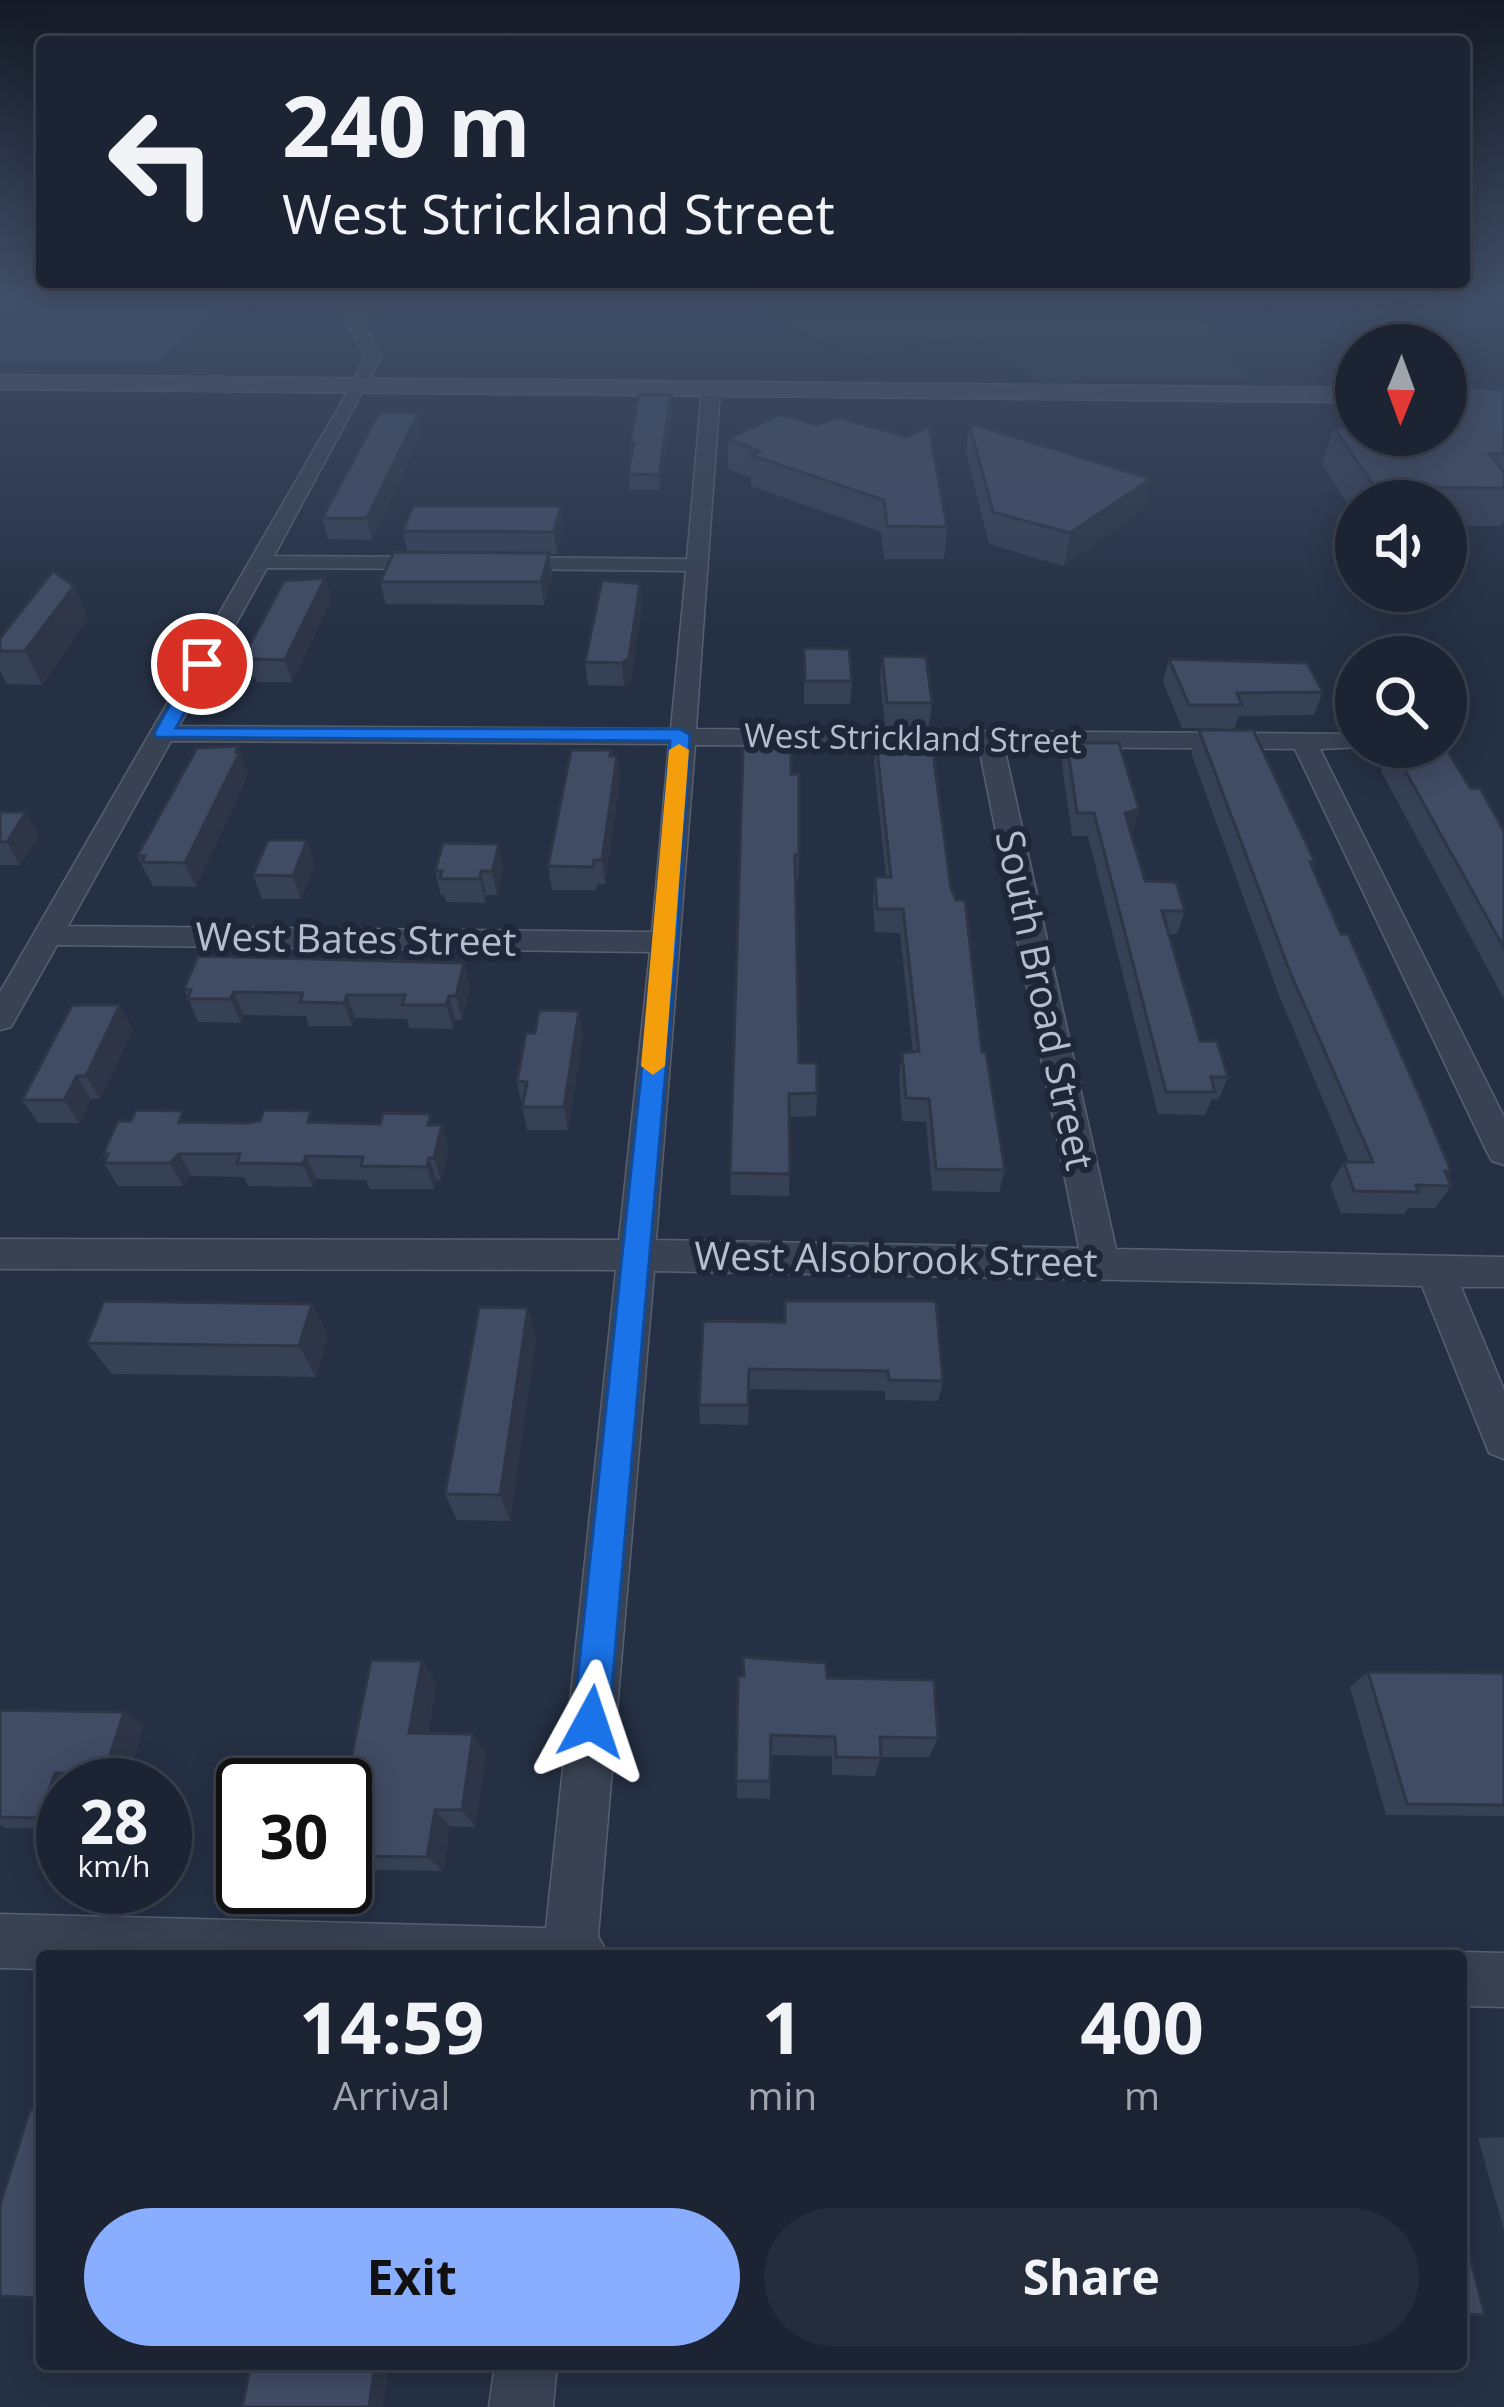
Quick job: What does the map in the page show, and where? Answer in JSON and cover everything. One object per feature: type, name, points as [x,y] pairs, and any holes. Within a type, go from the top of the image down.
[{"type":"street","points":[[0,1019],[347,408]]},
{"type":"street","points":[[571,1950],[666,942],[709,408]]},
{"type":"street","points":[[260,562],[455,563]]},
{"type":"street","points":[[479,563],[695,565]]},
{"type":"street","name":"West Strickland Street","points":[[163,733],[1304,742]]},
{"type":"street","name":"South Broad Street","points":[[991,739],[1100,1262]]},
{"type":"street","points":[[1335,742],[1304,742],[1504,1152]]},
{"type":"street","name":"West Bates Street","points":[[46,935],[666,942]]},
{"type":"street","name":"West Alsobrook Street","points":[[0,1254],[633,1255],[1504,1271]]},
{"type":"street","points":[[1435,1270],[1504,1440]]},
{"type":"street","points":[[0,1941],[342,1950]]},
{"type":"street","points":[[1467,1979],[1504,1980]]},
{"type":"street","points":[[521,2407],[525,2370]]},
{"type":"building","points":[[637,408],[669,408],[659,475],[628,474],[634,443],[630,443]]},
{"type":"building","points":[[1467,408],[1504,408],[1504,454],[1489,454],[1504,472],[1504,488],[1467,488],[1467,480],[1370,480],[1353,456],[1467,456]]},
{"type":"building","points":[[379,413],[418,413],[367,518],[322,518]]},
{"type":"building","points":[[780,414],[817,425],[837,417],[907,437],[929,426],[947,527],[887,526],[884,500],[751,455],[760,451],[728,439]]},
{"type":"building","points":[[969,423],[1151,479],[1070,533],[993,512]]},
{"type":"building","points":[[413,506],[561,506],[554,532],[403,531]]},
{"type":"building","points":[[394,552],[549,553],[541,582],[380,582]]},
{"type":"building","points":[[53,571],[74,586],[25,651],[0,651],[0,638]]},
{"type":"building","points":[[325,578],[285,660],[249,659],[251,655],[245,654],[284,581]]},
{"type":"building","points":[[602,580],[640,584],[629,658],[622,663],[585,662]]},
{"type":"building","points":[[804,648],[849,649],[852,681],[805,681]]},
{"type":"building","points":[[882,656],[926,657],[932,703],[887,703]]},
{"type":"building","points":[[1169,659],[1307,663],[1323,692],[1237,693],[1242,705],[1189,705]]},
{"type":"building","points":[[889,728],[935,728],[938,749],[934,760],[951,888],[956,900],[965,900],[982,1052],[986,1052],[1005,1170],[936,1169],[929,1099],[906,1098],[902,1053],[919,1051],[903,909],[877,909],[875,877],[891,877],[876,740],[890,740]]},
{"type":"building","points":[[1199,730],[1253,730],[1315,862],[1310,862],[1341,934],[1348,934],[1424,1106],[1451,1171],[1445,1171],[1451,1186],[1416,1185],[1419,1192],[1354,1191],[1344,1162],[1373,1162],[1290,972]]},
{"type":"building","points":[[761,739],[791,739],[791,774],[799,774],[799,855],[795,855],[799,1063],[817,1063],[817,1093],[789,1094],[790,1174],[730,1173],[743,749],[760,749]]},
{"type":"building","points":[[1067,743],[1119,743],[1139,809],[1125,813],[1145,881],[1176,882],[1185,911],[1162,911],[1200,1041],[1217,1041],[1228,1077],[1211,1077],[1215,1092],[1166,1092],[1094,813],[1077,813]]},
{"type":"building","points":[[238,746],[236,752],[240,752],[185,863],[142,862],[145,856],[137,856],[197,748]]},
{"type":"building","points":[[571,750],[611,750],[610,756],[617,756],[602,860],[594,860],[593,867],[548,866]]},
{"type":"building","points":[[1404,768],[1458,768],[1470,788],[1480,788],[1504,831],[1504,948]]},
{"type":"building","points":[[0,812],[26,812],[7,842],[0,842]]},
{"type":"building","points":[[268,840],[307,840],[293,876],[253,875]]},
{"type":"building","points":[[443,843],[499,844],[492,872],[481,871],[480,879],[440,879],[442,871],[435,871]]},
{"type":"building","points":[[198,956],[464,963],[456,996],[449,996],[446,1005],[402,1005],[405,995],[347,995],[344,1003],[300,1002],[303,993],[234,992],[230,999],[187,999],[191,990],[184,989]]},
{"type":"building","points":[[72,1005],[120,1005],[86,1076],[77,1076],[64,1100],[22,1100]]},
{"type":"building","points":[[539,1010],[579,1011],[564,1107],[522,1107],[527,1082],[517,1081],[526,1033],[535,1033]]},
{"type":"building","points":[[136,1110],[183,1111],[179,1122],[246,1123],[260,1121],[264,1110],[311,1111],[308,1122],[380,1124],[383,1113],[431,1114],[428,1125],[442,1125],[427,1167],[361,1166],[363,1157],[306,1156],[303,1164],[237,1163],[240,1154],[179,1154],[170,1163],[104,1163],[108,1154],[103,1154],[118,1121],[131,1121]]},
{"type":"building","points":[[104,1301],[312,1304],[299,1346],[87,1343]]},
{"type":"building","points":[[785,1301],[936,1301],[943,1381],[889,1380],[888,1371],[749,1369],[748,1405],[699,1405],[703,1321],[785,1322]]},
{"type":"building","points":[[479,1307],[528,1308],[500,1495],[445,1494]]},
{"type":"building","points":[[743,1657],[826,1663],[827,1678],[934,1680],[938,1738],[880,1737],[881,1758],[836,1757],[835,1737],[771,1735],[770,1781],[736,1781],[738,1676],[744,1676]]},
{"type":"building","points":[[371,1660],[422,1661],[409,1733],[473,1734],[462,1810],[435,1810],[427,1857],[372,1856],[372,1758],[351,1758]]},
{"type":"building","points":[[1368,1672],[1504,1673],[1504,1805],[1407,1804]]},
{"type":"building","points":[[0,1710],[124,1712],[109,1758],[36,1758],[36,1818],[0,1817]]},
{"type":"building","points":[[30,2109],[36,2110],[36,2298],[0,2296],[0,2205]]},
{"type":"building","points":[[1467,2246],[1485,2315],[1467,2314]]},
{"type":"building","points":[[250,2370],[374,2370],[369,2407],[242,2407]]},
{"type":"slow traffic","points":[[653,1066],[679,750]]},
{"type":"route","points":[[202,664],[163,733],[680,735],[666,942],[591,1722]]}]
